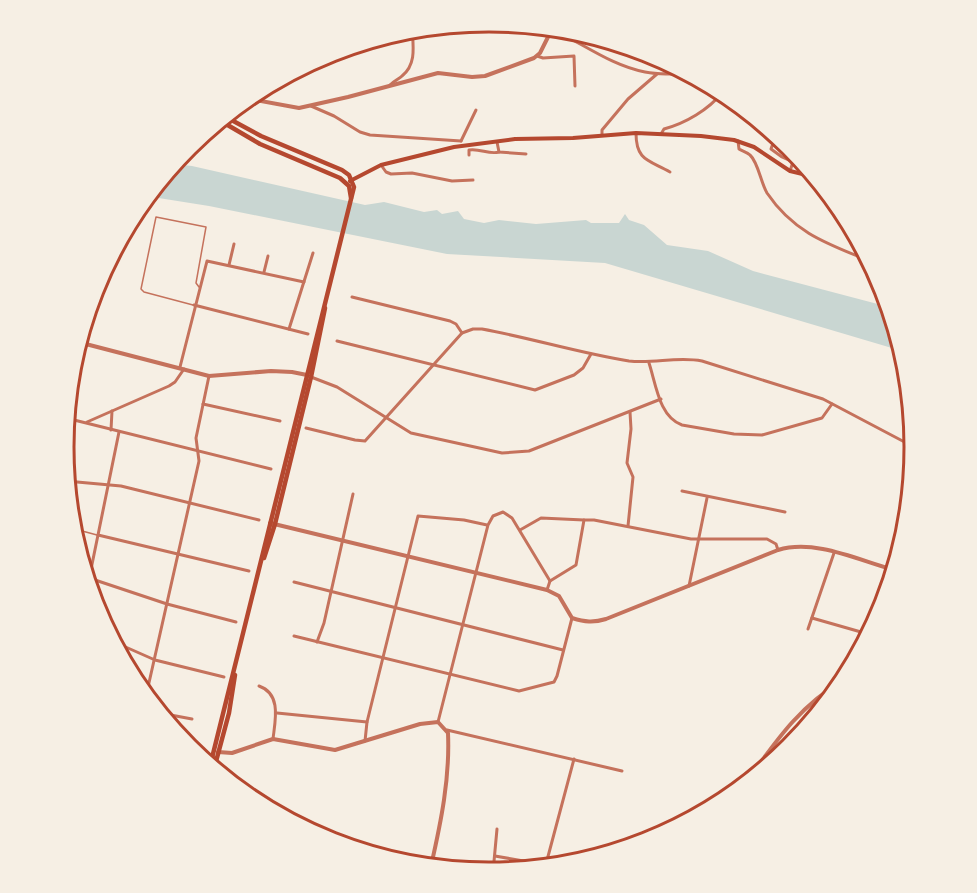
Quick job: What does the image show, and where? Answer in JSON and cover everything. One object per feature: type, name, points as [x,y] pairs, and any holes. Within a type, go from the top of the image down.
[{"type":"main road","points":[[214,758],[229,713],[236,664],[354,187],[352,179],[342,170],[261,136],[232,120]]},
{"type":"main road","points":[[226,125],[247,138],[336,175],[347,183],[351,199]]},
{"type":"main road","points":[[347,183],[381,165],[461,143],[636,133],[711,136],[738,141],[759,149],[790,171],[802,174]]},
{"type":"street","points":[[258,101],[290,107],[311,106],[438,73],[472,77],[485,76],[537,56],[547,36]]},
{"type":"street","points":[[390,87],[411,65],[412,38]]},
{"type":"street","points":[[574,40],[633,69],[657,74],[671,74]]},
{"type":"street","points":[[537,56],[543,58],[574,57],[575,86]]},
{"type":"street","points":[[602,135],[602,130],[625,103],[657,74]]},
{"type":"street","points":[[661,134],[664,129],[679,124],[707,108],[716,99]]},
{"type":"street","points":[[311,106],[370,135],[461,143],[476,110]]},
{"type":"street","points":[[636,133],[636,145],[640,155],[670,172]]},
{"type":"street","points":[[738,141],[739,148],[754,160],[767,193],[789,218],[819,241],[857,256]]},
{"type":"street","points":[[497,142],[499,152]]},
{"type":"street","points":[[773,145],[771,149],[789,160]]},
{"type":"street","points":[[469,155],[469,150],[473,149],[481,149],[493,154],[499,152],[526,154]]},
{"type":"street","points":[[790,171],[792,164]]},
{"type":"street","points":[[381,165],[386,172],[391,174],[412,173],[452,181],[473,180]]},
{"type":"street","points":[[229,265],[234,244]]},
{"type":"street","points":[[289,329],[313,253]]},
{"type":"street","points":[[266,273],[268,256]]},
{"type":"street","points":[[86,423],[175,382],[182,368],[194,305],[207,261],[304,282]]},
{"type":"street","points":[[352,297],[450,321],[456,324],[462,333]]},
{"type":"street","points":[[194,305],[308,334]]},
{"type":"street","points":[[306,428],[361,441],[369,438],[385,417],[462,333],[482,329],[591,354],[649,363],[683,358],[702,361],[832,403],[904,442]]},
{"type":"street","points":[[337,341],[535,390],[574,375],[583,368],[591,354]]},
{"type":"street","points":[[87,344],[209,376],[271,371],[309,376],[337,387],[411,433],[502,453],[529,451],[660,399]]},
{"type":"street","points":[[649,363],[665,412],[674,423],[734,434],[770,433],[817,420],[828,412],[832,403]]},
{"type":"street","points":[[149,685],[199,461],[196,438],[209,376]]},
{"type":"street","points":[[202,404],[280,422]]},
{"type":"street","points":[[111,430],[112,411]]},
{"type":"street","points":[[628,526],[633,477],[627,463],[631,429],[630,412]]},
{"type":"street","points":[[74,420],[272,469]]},
{"type":"street","points":[[91,563],[118,432]]},
{"type":"street","points":[[75,481],[108,483],[259,520]]},
{"type":"street","points":[[682,491],[707,498],[786,512]]},
{"type":"street","points":[[317,642],[324,623],[352,494]]},
{"type":"street","points":[[689,586],[707,498]]},
{"type":"street","points":[[438,722],[488,525],[493,516],[503,512],[512,518],[550,581]]},
{"type":"street","points":[[365,741],[418,516],[464,520],[488,525]]},
{"type":"street","points":[[520,530],[541,518],[594,520],[699,539],[767,539],[772,540],[778,550]]},
{"type":"street","points":[[547,590],[550,581],[576,565],[584,520]]},
{"type":"street","points":[[272,524],[547,590],[559,596],[572,618],[593,623],[778,550],[795,546],[805,546],[885,567]]},
{"type":"street","points":[[98,535],[249,572]]},
{"type":"street","points":[[808,629],[834,553]]},
{"type":"street","points":[[96,581],[167,604],[236,622]]},
{"type":"street","points":[[294,582],[563,650]]},
{"type":"street","points":[[294,636],[519,691],[554,682],[572,618]]},
{"type":"street","points":[[812,618],[860,632]]},
{"type":"street","points":[[125,647],[155,660],[224,677]]},
{"type":"street","points":[[259,686],[266,688],[274,700],[277,713],[273,739]]},
{"type":"street","points":[[763,758],[780,734],[824,691]]},
{"type":"street","points":[[277,713],[368,722]]},
{"type":"street","points":[[172,715],[192,719]]},
{"type":"street","points":[[216,752],[232,753],[273,739],[335,750],[420,724],[438,722],[447,730],[622,771]]},
{"type":"street","points":[[433,858],[446,792],[447,730]]},
{"type":"street","points":[[548,857],[574,759]]},
{"type":"street","points":[[494,862],[497,828]]},
{"type":"street","points":[[495,856],[522,860]]},
{"type":"lane","points":[[194,305],[144,292],[141,289],[156,217],[206,227],[196,283],[199,286]]},
{"type":"lane","points":[[82,531],[98,535]]},
{"type":"shaded area","points":[[184,165],[365,205],[384,202],[424,212],[437,210],[442,214],[458,211],[464,219],[484,223],[499,220],[536,224],[586,220],[591,223],[619,223],[625,214],[629,220],[644,225],[667,245],[708,251],[753,271],[878,304],[891,348],[605,263],[447,254],[209,206],[156,198]]}]
